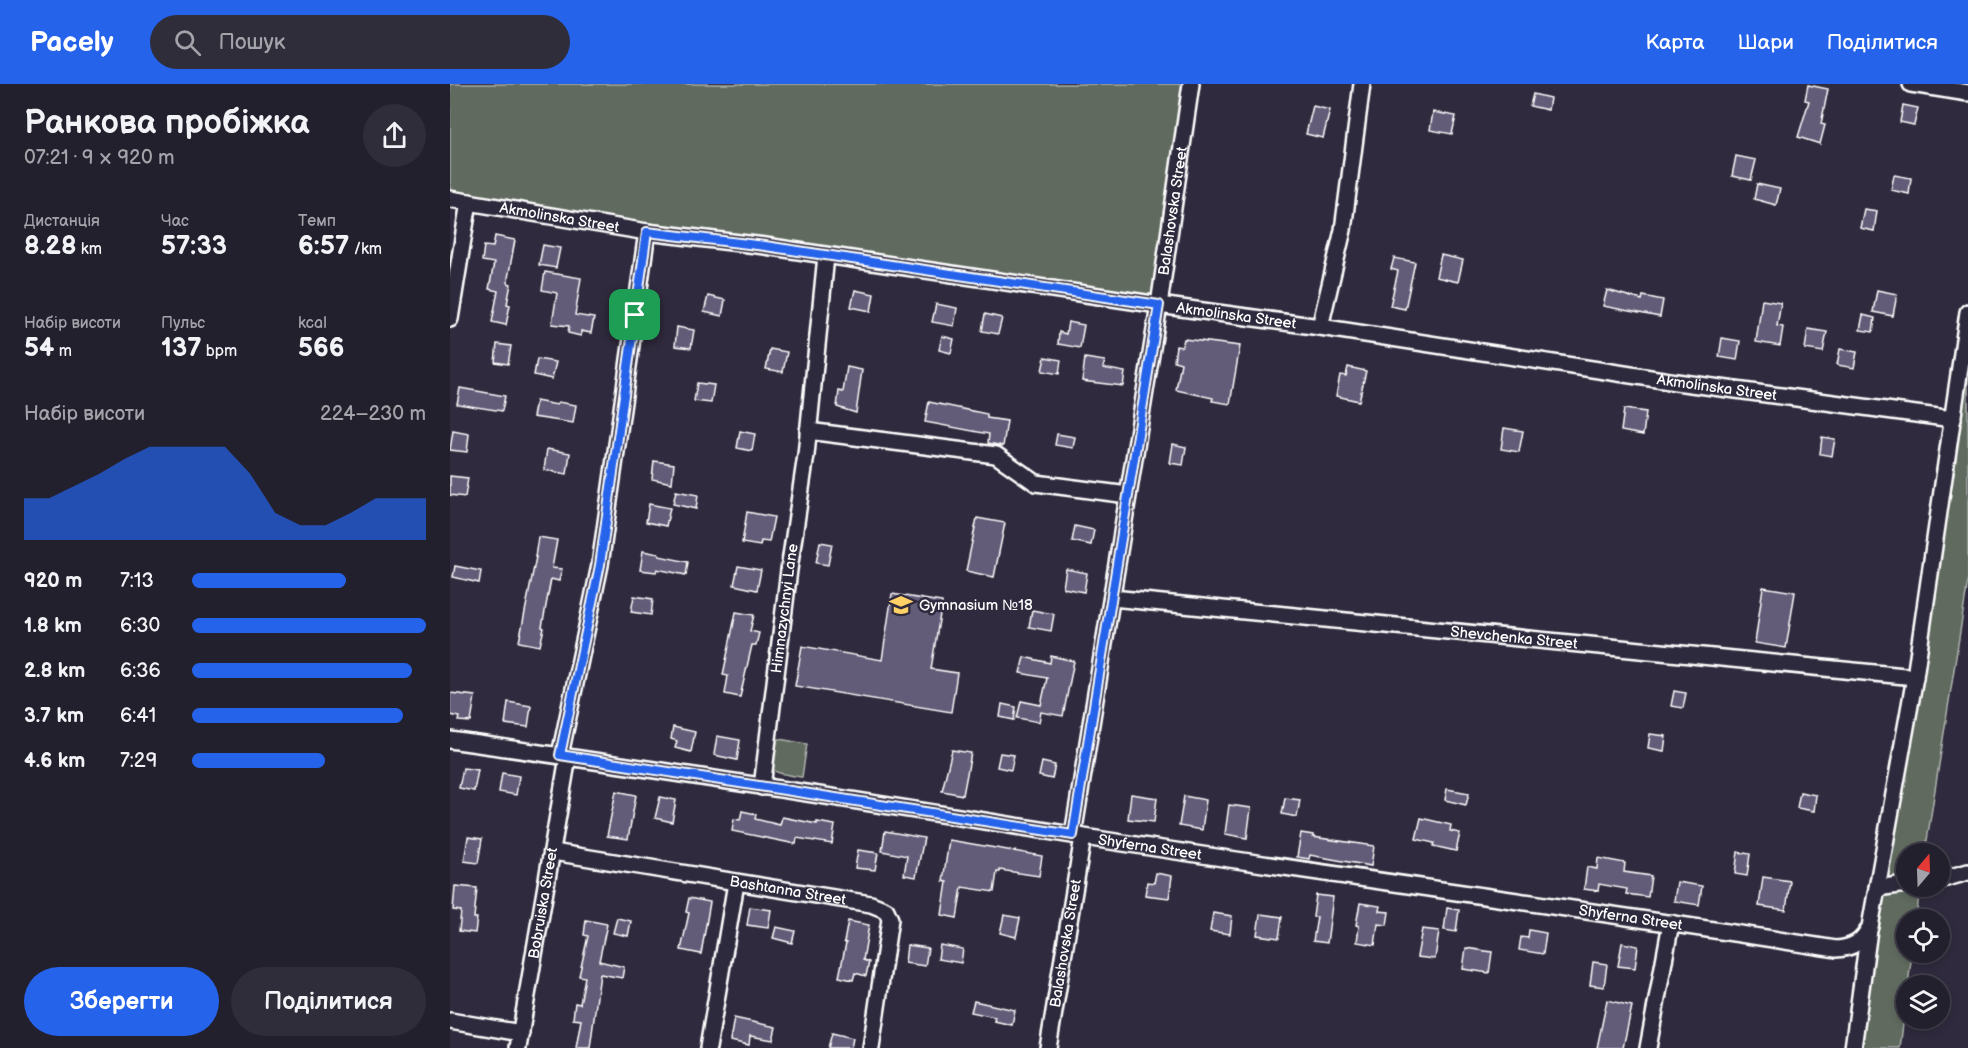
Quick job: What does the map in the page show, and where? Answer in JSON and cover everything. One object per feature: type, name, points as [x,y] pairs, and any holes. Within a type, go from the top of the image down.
[{"type":"street","name":"Balashovska Street","points":[[1048,1048],[1112,598],[1159,305],[1191,84]]},
{"type":"street","points":[[1320,327],[1343,230],[1362,84]]},
{"type":"street","points":[[1911,84],[1968,93]]},
{"type":"street","name":"Akmolinska Street","points":[[450,199],[647,232],[765,246],[1320,327],[1665,381],[1953,419]]},
{"type":"street","points":[[450,319],[469,202]]},
{"type":"street","name":"Bobruiska Street","points":[[520,1041],[553,852],[564,756],[600,565],[647,232]]},
{"type":"street","name":"Himnazychnyi Lane","points":[[762,787],[808,431],[826,256]]},
{"type":"street","points":[[1853,1048],[1870,927],[1915,677],[1968,312]]},
{"type":"street","points":[[808,431],[996,455],[1036,483],[1128,495]]},
{"type":"street","name":"Shevchenka Street","points":[[1112,598],[1915,677]]},
{"type":"street","name":"Shyferna Street","points":[[450,740],[1836,949],[1849,948],[1864,937],[1870,927]]},
{"type":"street","name":"Bashtanna Street","points":[[553,852],[871,904],[886,910],[890,919],[872,1048]]},
{"type":"street","points":[[1950,877],[1968,872]]},
{"type":"street","points":[[708,1048],[736,883]]},
{"type":"street","points":[[1877,888],[1896,885]]},
{"type":"street","points":[[1648,1048],[1671,923]]},
{"type":"street","points":[[450,1021],[520,1041]]},
{"type":"green space","points":[[450,84],[1191,84],[1159,305],[450,199]]},
{"type":"green space","points":[[1968,312],[1968,581],[1927,843],[1896,843],[1896,897],[1919,897],[1917,909],[1896,909],[1896,963],[1911,963],[1909,975],[1896,975],[1896,1029],[1902,1029],[1900,1048],[1853,1048]]},
{"type":"green space","points":[[774,738],[807,744],[802,777],[782,774],[773,769],[771,758]]},
{"type":"building","points":[[1808,85],[1828,89],[1821,124],[1825,125],[1820,144],[1798,137],[1809,101],[1805,100]]},
{"type":"building","points":[[1533,94],[1550,98],[1548,110],[1530,106]]},
{"type":"building","points":[[1903,105],[1918,108],[1914,125],[1900,122]]},
{"type":"building","points":[[1313,106],[1330,110],[1323,138],[1306,134]]},
{"type":"building","points":[[1433,112],[1456,116],[1452,134],[1430,130]]},
{"type":"building","points":[[1736,156],[1756,160],[1751,180],[1732,176]]},
{"type":"building","points":[[1894,175],[1911,178],[1909,194],[1891,190]]},
{"type":"building","points":[[1757,184],[1780,189],[1776,205],[1754,199]]},
{"type":"building","points":[[1864,209],[1877,211],[1874,231],[1860,228]]},
{"type":"building","points":[[495,236],[515,240],[508,278],[508,283],[511,284],[506,325],[492,322],[498,291],[489,289],[494,263],[482,261],[484,246],[493,247]]},
{"type":"building","points":[[543,245],[560,248],[556,268],[539,265]]},
{"type":"building","points":[[1441,255],[1463,260],[1458,282],[1436,277]]},
{"type":"building","points":[[1394,258],[1415,262],[1405,309],[1390,306],[1398,271],[1391,269]]},
{"type":"building","points":[[545,272],[581,278],[575,315],[594,318],[591,333],[581,331],[581,336],[568,333],[569,326],[552,324],[557,293],[542,290]]},
{"type":"building","points":[[855,290],[874,294],[871,311],[851,307]]},
{"type":"building","points":[[1607,290],[1642,300],[1643,296],[1663,300],[1660,317],[1603,306]]},
{"type":"building","points":[[1877,290],[1897,294],[1893,316],[1873,312]]},
{"type":"building","points":[[708,296],[725,300],[722,316],[704,312]]},
{"type":"building","points":[[1762,300],[1781,303],[1777,326],[1783,327],[1780,346],[1756,342]]},
{"type":"building","points":[[936,304],[957,308],[954,326],[932,322]]},
{"type":"building","points":[[985,314],[1002,318],[998,334],[982,331]]},
{"type":"building","points":[[1863,315],[1875,318],[1873,332],[1860,330]]},
{"type":"building","points":[[1068,322],[1084,325],[1080,348],[1058,344],[1059,332],[1066,334]]},
{"type":"building","points":[[677,327],[694,330],[691,348],[675,346]]},
{"type":"building","points":[[1808,329],[1827,332],[1823,352],[1805,349]]},
{"type":"building","points":[[942,336],[954,339],[951,353],[939,350]]},
{"type":"building","points":[[1722,338],[1740,341],[1737,360],[1719,357]]},
{"type":"building","points":[[1184,339],[1240,346],[1230,404],[1176,390],[1181,363],[1174,361],[1176,346],[1182,347]]},
{"type":"building","points":[[497,344],[511,346],[508,364],[495,362]]},
{"type":"building","points":[[770,349],[787,352],[783,372],[766,369]]},
{"type":"building","points":[[1840,349],[1857,352],[1854,368],[1837,365]]},
{"type":"building","points":[[1045,357],[1061,360],[1059,374],[1042,371]]},
{"type":"building","points":[[1085,358],[1105,361],[1103,368],[1125,372],[1123,386],[1082,381]]},
{"type":"building","points":[[537,359],[556,362],[552,379],[534,375]]},
{"type":"building","points":[[847,367],[862,370],[856,413],[837,407],[839,391],[843,392]]},
{"type":"building","points":[[1348,367],[1366,371],[1359,401],[1336,396],[1340,375],[1346,376]]},
{"type":"building","points":[[697,383],[714,385],[711,403],[694,401]]},
{"type":"building","points":[[460,388],[505,396],[502,411],[457,404]]},
{"type":"building","points":[[536,401],[557,405],[558,402],[576,405],[573,423],[533,417]]},
{"type":"building","points":[[929,402],[987,414],[987,418],[1007,421],[1003,446],[988,443],[989,434],[925,422]]},
{"type":"building","points":[[1624,409],[1646,412],[1643,435],[1621,431]]},
{"type":"building","points":[[1504,428],[1523,431],[1519,452],[1501,449]]},
{"type":"building","points":[[453,431],[469,434],[467,452],[450,450]]},
{"type":"building","points":[[740,431],[755,434],[752,451],[737,448]]},
{"type":"building","points":[[1057,434],[1075,437],[1073,448],[1055,445]]},
{"type":"building","points":[[1822,437],[1835,439],[1832,456],[1820,454]]},
{"type":"building","points":[[1173,444],[1186,447],[1183,465],[1170,463]]},
{"type":"building","points":[[547,449],[570,453],[567,474],[544,470]]},
{"type":"building","points":[[654,461],[674,464],[672,483],[652,479]]},
{"type":"building","points":[[450,476],[468,478],[465,497],[450,495]]},
{"type":"building","points":[[676,491],[698,495],[696,509],[673,504]]},
{"type":"building","points":[[649,504],[670,508],[666,526],[646,522]]},
{"type":"building","points":[[747,512],[774,517],[769,542],[761,541],[760,546],[742,543]]},
{"type":"building","points":[[977,518],[1005,523],[994,577],[966,571]]},
{"type":"building","points":[[1075,526],[1094,530],[1091,545],[1072,541]]},
{"type":"building","points":[[538,537],[557,540],[552,568],[562,569],[559,581],[551,579],[540,646],[519,642]]},
{"type":"building","points":[[820,542],[832,544],[828,565],[816,563]]},
{"type":"building","points":[[643,551],[688,562],[686,575],[657,569],[656,572],[640,570]]},
{"type":"building","points":[[455,566],[481,571],[479,583],[453,577]]},
{"type":"building","points":[[738,566],[761,570],[757,590],[734,585]]},
{"type":"building","points":[[1066,569],[1087,573],[1084,592],[1063,588]]},
{"type":"building","points":[[1763,587],[1795,592],[1786,648],[1755,643]]},
{"type":"building","points":[[892,594],[942,602],[931,669],[957,673],[951,712],[795,686],[802,646],[882,660]]},
{"type":"building","points":[[634,596],[653,599],[651,615],[631,612]]},
{"type":"building","points":[[1032,610],[1054,614],[1051,631],[1029,627]]},
{"type":"building","points":[[736,612],[754,615],[750,631],[759,633],[756,645],[752,645],[740,697],[725,694],[728,676],[723,675]]},
{"type":"building","points":[[1051,656],[1074,661],[1063,716],[1041,712],[1039,722],[1017,718],[1021,701],[1041,705],[1047,678],[1020,673],[1024,657],[1050,663]]},
{"type":"building","points":[[1674,691],[1686,693],[1683,708],[1671,706]]},
{"type":"building","points":[[450,693],[475,696],[471,722],[459,721],[460,717],[450,715]]},
{"type":"building","points":[[508,702],[531,706],[528,727],[505,724]]},
{"type":"building","points":[[1002,704],[1016,707],[1014,720],[1000,717]]},
{"type":"building","points":[[673,727],[695,732],[691,752],[675,748],[677,741],[671,739]]},
{"type":"building","points":[[1650,734],[1666,736],[1664,751],[1648,748]]},
{"type":"building","points":[[717,736],[740,740],[737,760],[714,755]]},
{"type":"building","points":[[952,750],[971,753],[963,795],[942,791]]},
{"type":"building","points":[[1000,753],[1014,755],[1011,770],[997,767]]},
{"type":"building","points":[[1042,762],[1055,765],[1052,779],[1039,776]]},
{"type":"building","points":[[463,768],[478,770],[474,791],[459,788]]},
{"type":"building","points":[[502,773],[519,776],[516,795],[499,792]]},
{"type":"building","points":[[1447,789],[1469,793],[1466,805],[1445,800]]},
{"type":"building","points":[[616,791],[636,795],[628,839],[607,836]]},
{"type":"building","points":[[1800,792],[1816,795],[1814,811],[1797,808]]},
{"type":"building","points":[[1131,794],[1157,798],[1154,822],[1128,819]]},
{"type":"building","points":[[1184,796],[1206,800],[1202,830],[1179,826]]},
{"type":"building","points":[[660,797],[676,800],[672,822],[655,818]]},
{"type":"building","points":[[1285,798],[1300,800],[1297,817],[1282,814]]},
{"type":"building","points":[[1229,805],[1251,808],[1247,838],[1225,834]]},
{"type":"building","points":[[742,811],[756,814],[755,819],[780,825],[782,817],[835,825],[832,844],[797,838],[796,844],[732,831],[734,819],[740,820]]},
{"type":"building","points":[[1421,818],[1451,825],[1450,831],[1460,833],[1456,851],[1433,846],[1434,843],[1416,839]]},
{"type":"building","points":[[885,831],[924,838],[916,877],[904,875],[907,856],[882,851]]},
{"type":"building","points":[[1301,833],[1313,835],[1313,837],[1374,846],[1371,866],[1310,855],[1309,859],[1297,857]]},
{"type":"building","points":[[468,837],[482,839],[478,863],[464,861]]},
{"type":"building","points":[[949,840],[1042,856],[1039,876],[1000,870],[997,872],[994,892],[962,887],[957,918],[942,915],[947,882],[943,881]]},
{"type":"building","points":[[858,850],[878,853],[875,870],[855,868]]},
{"type":"building","points":[[1738,852],[1750,854],[1747,876],[1735,874]]},
{"type":"building","points":[[1598,858],[1625,863],[1624,872],[1651,876],[1648,897],[1626,894],[1627,889],[1599,884],[1598,891],[1584,889],[1587,867],[1597,869]]},
{"type":"building","points":[[1156,873],[1172,876],[1169,898],[1145,895],[1147,882],[1154,883]]},
{"type":"building","points":[[1763,877],[1790,881],[1786,910],[1759,906]]},
{"type":"building","points":[[1677,882],[1702,886],[1699,905],[1674,901]]},
{"type":"building","points":[[455,886],[477,888],[475,933],[459,931],[461,911],[453,910]]},
{"type":"building","points":[[1316,895],[1333,897],[1327,943],[1313,941],[1317,917],[1313,917]]},
{"type":"building","points":[[689,898],[710,902],[701,954],[681,950],[689,913],[686,912]]},
{"type":"building","points":[[1360,903],[1380,906],[1379,911],[1389,912],[1387,925],[1378,924],[1375,945],[1357,942],[1359,926],[1356,925]]},
{"type":"building","points":[[750,907],[771,910],[768,928],[747,925]]},
{"type":"building","points":[[1447,908],[1459,910],[1456,932],[1444,930]]},
{"type":"building","points":[[1213,913],[1232,916],[1230,934],[1210,931]]},
{"type":"building","points":[[1260,914],[1282,917],[1279,938],[1257,935]]},
{"type":"building","points":[[1004,915],[1020,918],[1016,937],[1000,933]]},
{"type":"building","points":[[617,918],[631,921],[628,936],[613,933]]},
{"type":"building","points":[[586,920],[607,924],[599,961],[624,967],[622,978],[600,974],[590,1048],[576,1048],[581,1020],[573,1019],[575,1003],[580,1004],[585,977],[579,976],[588,936],[584,935]]},
{"type":"building","points":[[848,921],[869,925],[863,960],[869,962],[866,976],[855,973],[853,980],[839,977]]},
{"type":"building","points":[[776,927],[795,931],[792,943],[773,938]]},
{"type":"building","points":[[1422,929],[1439,931],[1435,959],[1417,957]]},
{"type":"building","points":[[1529,930],[1546,933],[1543,954],[1519,950],[1521,937],[1528,938]]},
{"type":"building","points":[[1622,943],[1638,946],[1635,968],[1618,966]]},
{"type":"building","points":[[907,945],[928,948],[925,966],[905,963]]},
{"type":"building","points":[[940,945],[963,949],[961,963],[938,959]]},
{"type":"building","points":[[1466,948],[1492,952],[1489,973],[1463,969]]},
{"type":"building","points":[[1593,962],[1607,964],[1604,987],[1590,985]]},
{"type":"building","points":[[1607,1000],[1632,1006],[1623,1048],[1597,1048]]},
{"type":"building","points":[[974,1001],[1015,1010],[1012,1025],[994,1021],[995,1017],[971,1012]]},
{"type":"building","points":[[734,1018],[776,1027],[773,1040],[750,1036],[749,1045],[730,1041]]},
{"type":"building","points":[[832,1033],[853,1038],[851,1048],[828,1048]]},
{"type":"place","name":"Gymnasium №18","points":[[901,605]]},
{"type":"route","points":[[647,232],[765,246],[1159,305],[1073,835],[560,755],[600,565],[635,315],[647,232]]}]
